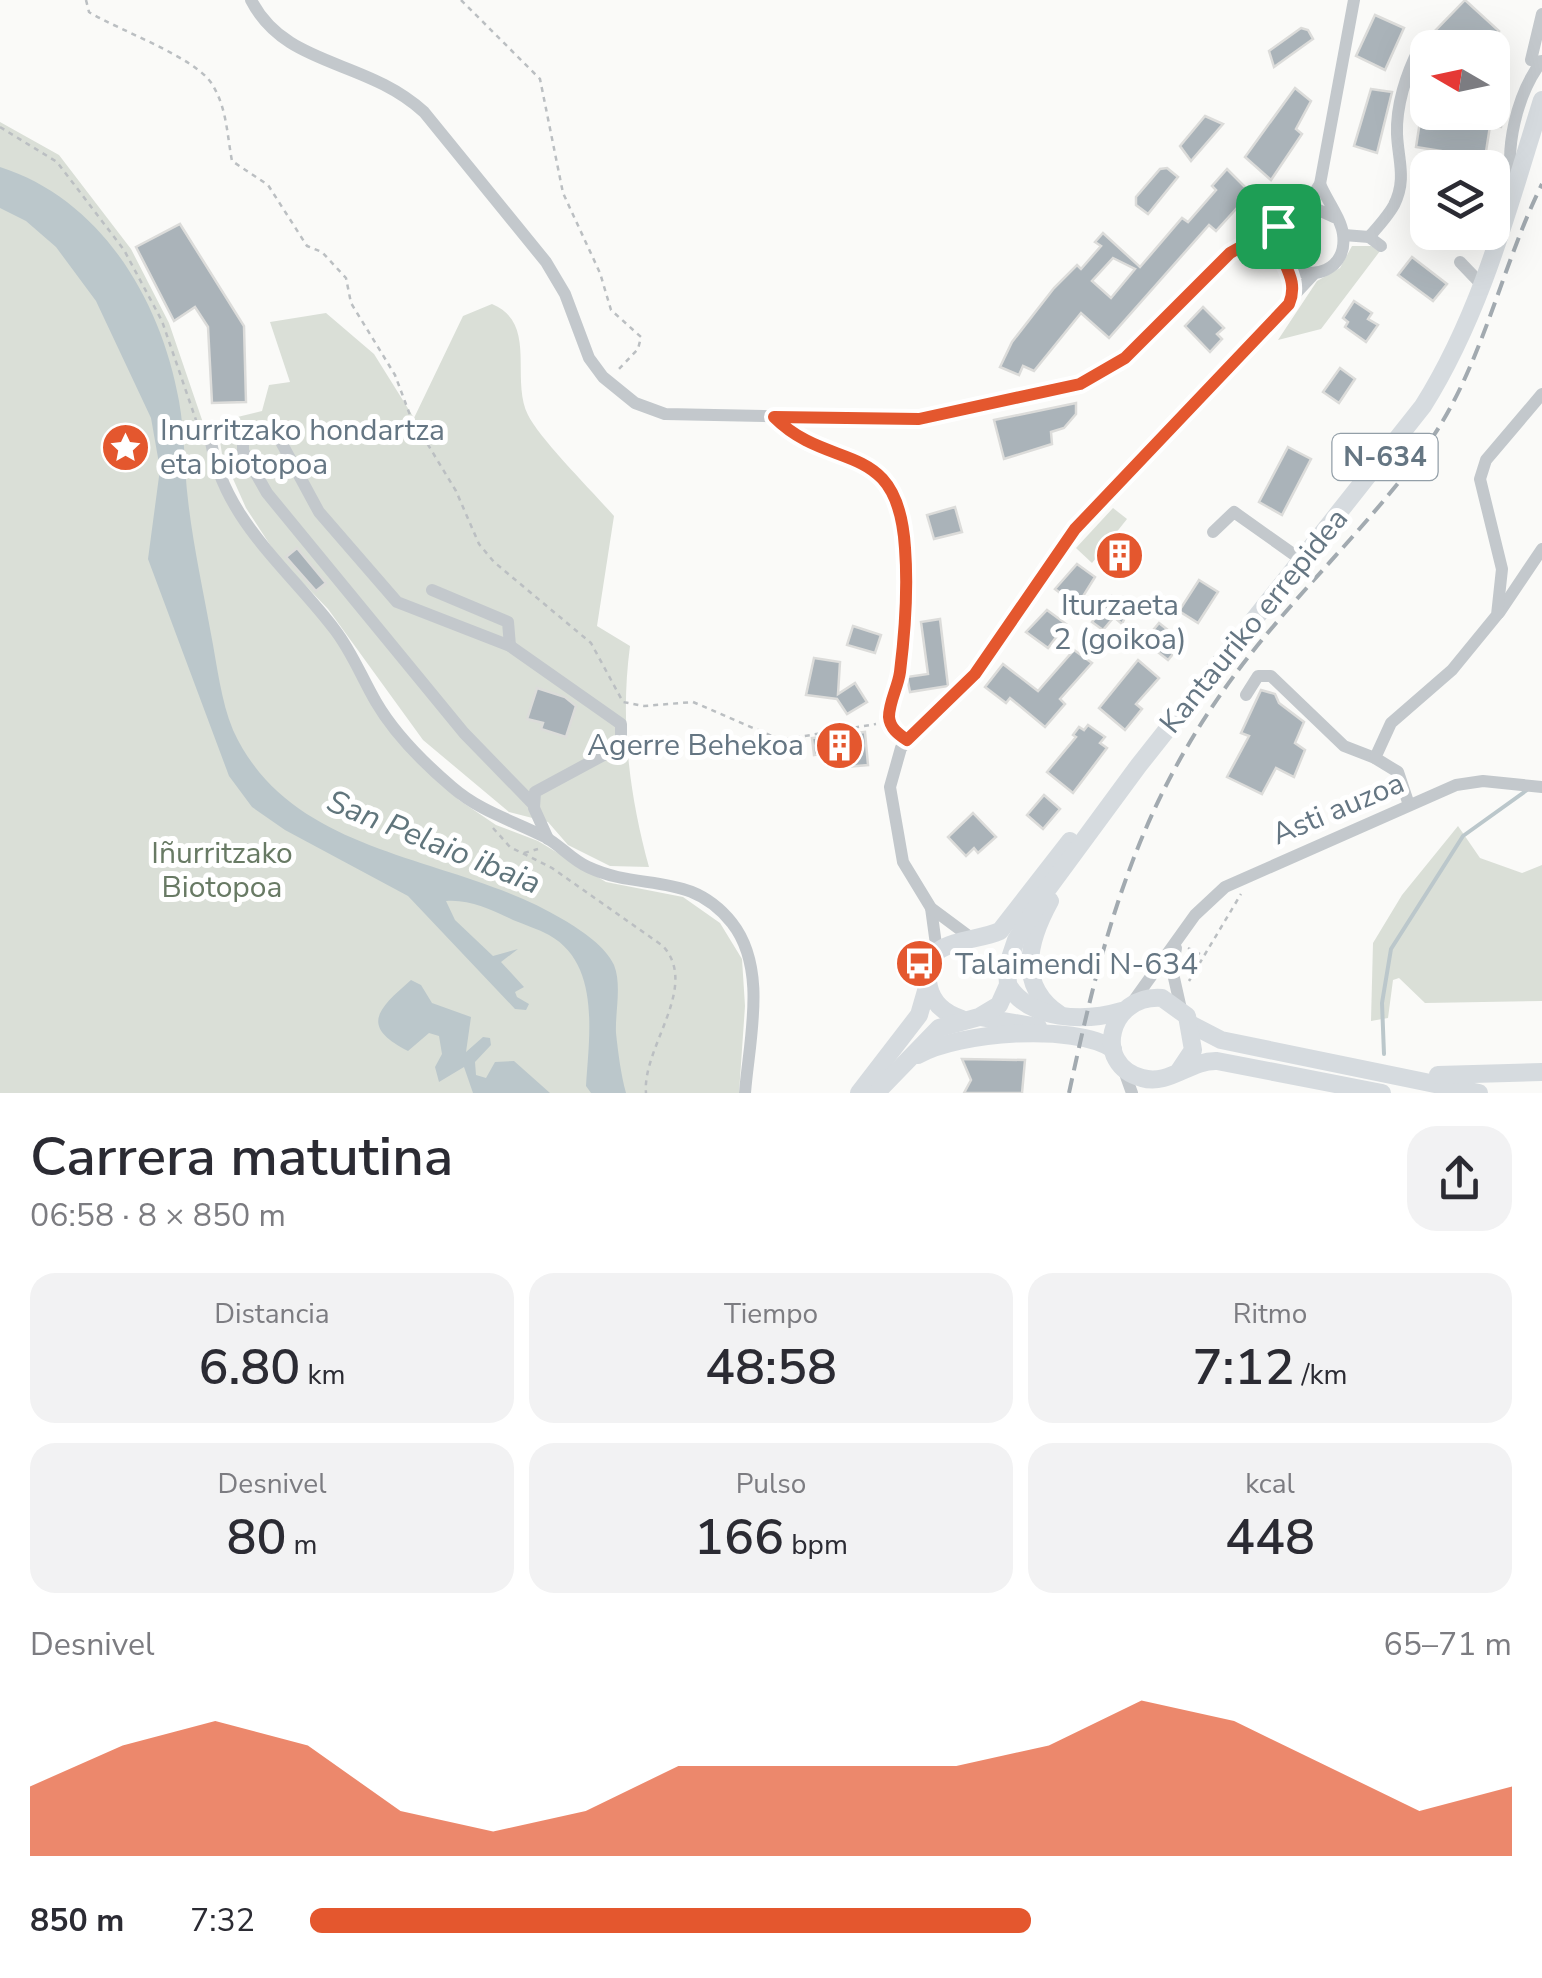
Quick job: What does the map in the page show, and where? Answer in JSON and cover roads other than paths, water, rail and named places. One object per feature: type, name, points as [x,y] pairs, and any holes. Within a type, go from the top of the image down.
[{"type":"highway","name":"Kantauriko errepidea","points":[[1139,764],[1422,406],[1458,346],[1483,286],[1542,100]]},
{"type":"highway","name":"N-634","points":[[876,1093],[939,1028],[998,1005],[1029,916],[1139,764]]},
{"type":"highway","name":"N-634","points":[[937,952],[946,944],[1000,931],[1054,860],[1139,764]]},
{"type":"highway","points":[[1059,1014],[1032,987],[1028,965],[1043,914],[1070,859]]},
{"type":"highway","points":[[973,938],[996,948],[1025,1005],[1059,1014],[1096,1016],[1151,998],[1181,1009],[1192,1026],[1221,1040],[1479,1093]]},
{"type":"highway","points":[[859,1093],[920,1015],[929,967],[937,952]]},
{"type":"highway","points":[[928,984],[939,1007],[971,1018],[1074,1031],[1111,1052],[1144,1079],[1163,1081],[1217,1061],[1382,1093]]},
{"type":"highway","points":[[1111,1052],[1112,1036],[1126,1008]]},
{"type":"highway","points":[[1163,1081],[1192,1050],[1192,1026]]},
{"type":"highway","points":[[900,1066],[932,1047],[962,1039],[1047,1035],[1111,1052]]},
{"type":"highway","points":[[1382,1072],[1454,1076],[1542,1072]]},
{"type":"street","points":[[251,0],[280,40],[392,86],[443,132],[556,278],[590,358],[607,382],[635,404],[665,414],[919,419],[1080,384],[1125,358],[1224,258],[1306,206],[1320,184],[1354,0]]},
{"type":"street","points":[[1514,189],[1508,167],[1510,143],[1542,61],[1531,60],[1542,14]]},
{"type":"street","points":[[1369,237],[1393,208],[1399,192],[1404,168],[1397,140],[1398,117],[1410,64]]},
{"type":"street","points":[[973,938],[931,908],[903,862],[891,776],[907,740],[975,674],[1075,529],[1280,314],[1294,290],[1338,260],[1344,235],[1320,184]]},
{"type":"street","points":[[1306,206],[1334,217]]},
{"type":"street","points":[[1278,226],[1279,256]]},
{"type":"street","points":[[1344,235],[1369,237],[1381,246]]},
{"type":"street","points":[[1250,245],[1279,256],[1290,268],[1313,275]]},
{"type":"street","points":[[1460,262],[1483,286]]},
{"type":"street","points":[[1290,268],[1294,290]]},
{"type":"street","points":[[1498,616],[1502,570],[1480,479],[1486,460],[1542,394]]},
{"type":"street","points":[[534,805],[464,733],[267,493],[243,451],[244,435],[258,425],[274,429],[320,512],[397,602],[510,646],[620,724],[621,738],[611,751],[539,788],[534,805],[543,844]]},
{"type":"street","points":[[210,435],[227,486],[250,529],[340,638],[382,711],[454,789],[543,844],[604,874],[663,881],[695,893],[733,925],[749,954],[752,978],[745,1093]]},
{"type":"street","points":[[1213,532],[1234,512],[1302,561]]},
{"type":"street","points":[[1375,758],[1390,723],[1452,670],[1498,616],[1542,549]]},
{"type":"street","points":[[432,590],[508,622],[510,646]]},
{"type":"street","points":[[1246,695],[1258,676],[1271,676],[1344,746],[1398,772],[1409,805]]},
{"type":"street","points":[[895,693],[890,723],[907,740]]},
{"type":"street","name":"Asti auzoa","points":[[1126,1008],[1183,943],[1204,904],[1236,880],[1465,783],[1542,786]]},
{"type":"street","points":[[931,908],[937,952]]},
{"type":"street","points":[[1181,1009],[1172,969],[1183,943]]},
{"type":"street","points":[[1111,1052],[1132,1093]]},
{"type":"waterway","points":[[1384,1054],[1382,1003],[1391,949],[1463,836],[1527,790]]},
{"type":"railway","points":[[1069,1093],[1113,918],[1154,811],[1180,759],[1249,656],[1391,492],[1434,435],[1480,344],[1542,184]]},
{"type":"place","name":"Inurritzako hondartza eta biotopoa","points":[[125,447]]},
{"type":"place","name":"Iturzaeta 2 (goikoa)","points":[[1120,556]]},
{"type":"place","name":"Agerre Behekoa","points":[[839,745]]},
{"type":"place","name":"Talaimendi N-634","points":[[920,964]]},
{"type":"water label","name":"San Pelaio ibaia","points":[[434,842]]},
{"type":"park label","name":"Iñurritzako Biotopoa","points":[[222,870]]}]
